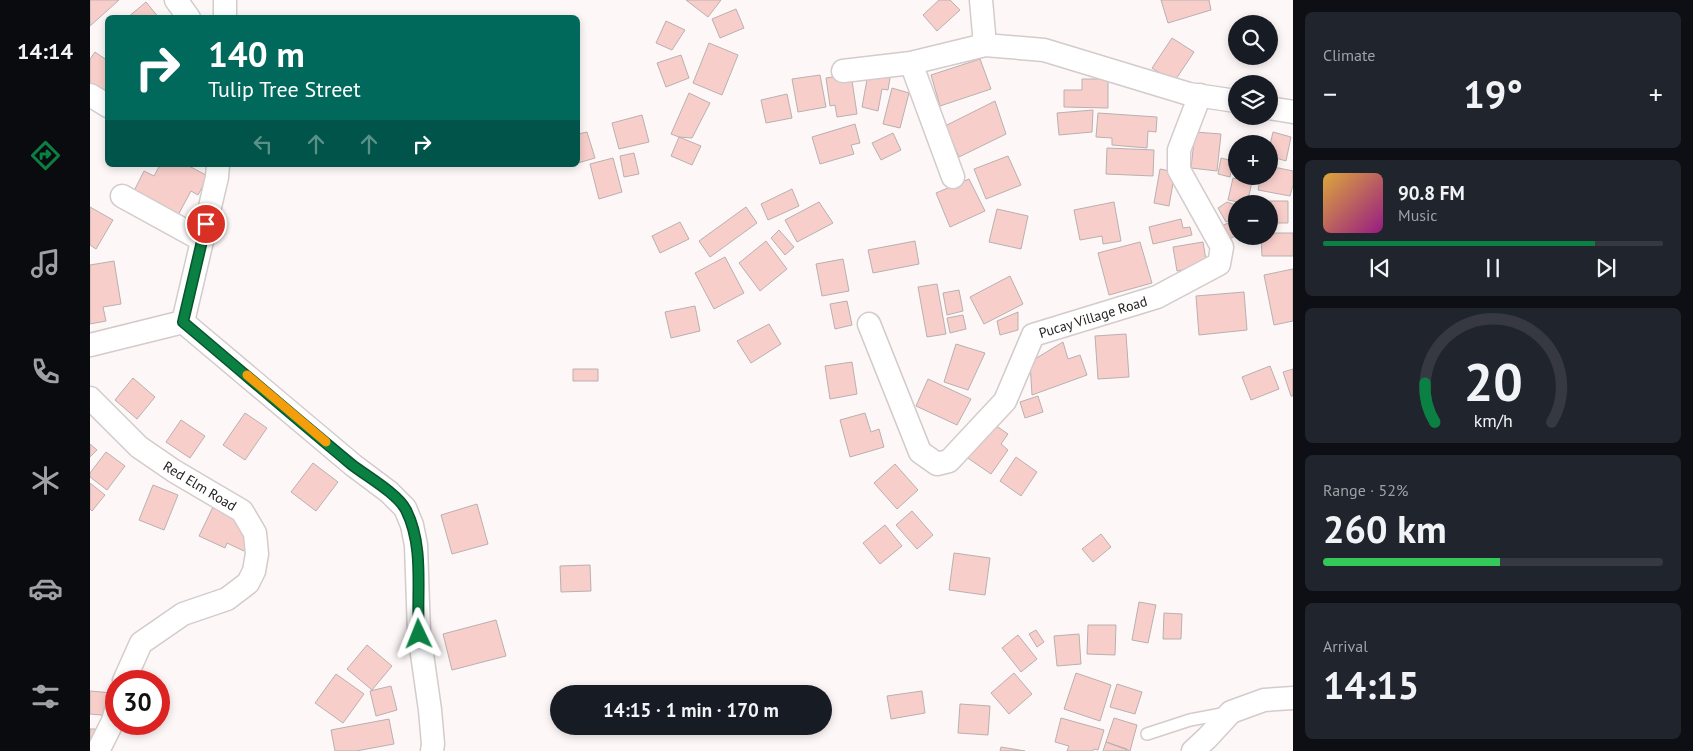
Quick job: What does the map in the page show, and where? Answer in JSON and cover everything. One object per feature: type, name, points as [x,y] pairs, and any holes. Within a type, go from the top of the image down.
[{"type":"street","points":[[176,0],[187,15]]},
{"type":"street","points":[[225,0],[225,15]]},
{"type":"street","points":[[981,0],[985,45]]},
{"type":"street","points":[[843,71],[911,63],[985,45],[1044,50],[1180,91],[1228,100]]},
{"type":"street","points":[[911,63],[953,177]]},
{"type":"street","points":[[90,95],[105,104]]},
{"type":"street","name":"Pucay Village Road","points":[[869,324],[920,452],[937,464],[949,461],[1005,401],[1033,335],[1157,297],[1219,264],[1222,247],[1179,170],[1179,150],[1200,95]]},
{"type":"street","points":[[1278,110],[1293,112]]},
{"type":"street","points":[[183,322],[202,240],[211,169]]},
{"type":"street","points":[[122,196],[202,240]]},
{"type":"street","points":[[90,345],[183,322]]},
{"type":"street","points":[[183,322],[353,465],[389,492],[405,508],[412,525],[416,545],[418,629],[430,710],[432,751]]},
{"type":"street","name":"Red Elm Road","points":[[90,398],[139,447],[174,471],[242,511],[255,533],[257,554],[254,571],[248,583],[227,599],[183,614],[141,643],[129,670]]},
{"type":"street","points":[[1193,751],[1208,738],[1231,712],[1264,700],[1293,698]]},
{"type":"street","points":[[98,751],[106,735]]},
{"type":"lane","points":[[1147,734],[1190,720],[1231,712]]},
{"type":"building","points":[[90,0],[119,0],[90,26]]},
{"type":"building","points":[[686,0],[721,0],[708,17]]},
{"type":"building","points":[[939,0],[950,0],[960,10],[937,31],[923,15]]},
{"type":"building","points":[[1161,0],[1209,0],[1211,10],[1168,23]]},
{"type":"building","points":[[146,2],[157,15],[131,15]]},
{"type":"building","points":[[736,9],[744,28],[720,38],[712,19]]},
{"type":"building","points":[[666,21],[685,30],[672,50],[656,43]]},
{"type":"building","points":[[1172,38],[1194,52],[1174,82],[1152,68]]},
{"type":"building","points":[[709,43],[738,55],[722,95],[693,83]]},
{"type":"building","points":[[95,52],[105,59],[105,93],[90,83],[90,59]]},
{"type":"building","points":[[681,55],[689,78],[666,87],[657,63]]},
{"type":"building","points":[[980,59],[991,89],[940,106],[931,75]]},
{"type":"building","points":[[851,74],[857,114],[837,117],[835,105],[830,106],[826,78]]},
{"type":"building","points":[[868,74],[890,78],[888,90],[882,89],[878,111],[862,107]]},
{"type":"building","points":[[820,75],[826,107],[798,112],[792,79]]},
{"type":"building","points":[[1082,79],[1108,79],[1108,108],[1064,107],[1064,90],[1082,90]]},
{"type":"building","points":[[892,88],[909,93],[900,128],[883,124]]},
{"type":"building","points":[[689,93],[710,103],[692,138],[679,137],[671,134]]},
{"type":"building","points":[[787,94],[792,118],[766,123],[761,100]]},
{"type":"building","points":[[995,101],[1006,134],[959,157],[945,126]]},
{"type":"building","points":[[1093,110],[1092,132],[1059,135],[1057,113]]},
{"type":"building","points":[[1098,113],[1157,117],[1156,132],[1148,131],[1147,148],[1112,145],[1112,138],[1096,137]]},
{"type":"building","points":[[642,115],[649,142],[619,149],[612,123]]},
{"type":"building","points":[[855,124],[860,143],[851,145],[854,154],[820,164],[812,137]]},
{"type":"building","points":[[587,132],[595,158],[580,162],[580,134]]},
{"type":"building","points":[[1195,132],[1221,134],[1217,171],[1191,168]]},
{"type":"building","points":[[1273,132],[1291,137],[1286,161],[1278,159],[1278,135],[1272,135]]},
{"type":"building","points":[[893,133],[901,150],[881,160],[872,143]]},
{"type":"building","points":[[679,137],[701,146],[692,165],[671,156]]},
{"type":"building","points":[[1107,148],[1154,150],[1153,176],[1106,174]]},
{"type":"building","points":[[634,153],[639,174],[624,177],[620,156]]},
{"type":"building","points":[[1008,156],[1021,185],[986,199],[974,169]]},
{"type":"building","points":[[613,158],[622,192],[599,199],[590,164]]},
{"type":"building","points":[[1221,158],[1228,160],[1228,176],[1218,174]]},
{"type":"building","points":[[159,167],[191,167],[208,176],[198,195],[191,191],[177,217],[133,193],[144,171],[154,176]]},
{"type":"building","points":[[1278,168],[1293,171],[1293,185],[1290,196],[1258,190],[1259,185],[1278,185]]},
{"type":"building","points":[[1160,169],[1175,172],[1169,206],[1154,203]]},
{"type":"building","points":[[969,179],[985,211],[950,227],[936,193]]},
{"type":"building","points":[[1231,185],[1251,185],[1249,195],[1229,195]]},
{"type":"building","points":[[792,189],[799,206],[768,220],[761,204]]},
{"type":"building","points":[[1278,201],[1288,201],[1288,223],[1278,223]]},
{"type":"building","points":[[819,202],[833,223],[797,242],[785,220]]},
{"type":"building","points":[[1114,202],[1121,241],[1103,244],[1102,236],[1080,240],[1074,210]]},
{"type":"building","points":[[1228,202],[1228,221],[1226,222],[1218,208]]},
{"type":"building","points":[[90,207],[113,220],[96,249],[90,245]]},
{"type":"building","points":[[746,207],[757,223],[710,257],[699,241]]},
{"type":"building","points":[[997,209],[1028,216],[1021,249],[989,242]]},
{"type":"building","points":[[1181,219],[1183,228],[1190,227],[1192,235],[1153,244],[1149,227]]},
{"type":"building","points":[[680,222],[689,239],[660,253],[652,236]]},
{"type":"building","points":[[1228,223],[1228,239],[1221,242],[1216,228]]},
{"type":"building","points":[[779,230],[794,247],[785,255],[771,238]]},
{"type":"building","points":[[1278,233],[1293,233],[1293,256],[1262,256],[1261,245],[1278,245]]},
{"type":"building","points":[[766,241],[787,269],[760,291],[739,263]]},
{"type":"building","points":[[915,241],[919,264],[873,273],[868,250]]},
{"type":"building","points":[[1140,242],[1152,283],[1109,295],[1098,253]]},
{"type":"building","points":[[1203,242],[1207,266],[1177,271],[1173,247]]},
{"type":"building","points":[[725,257],[744,293],[714,309],[695,273]]},
{"type":"building","points":[[843,259],[849,291],[822,296],[816,264]]},
{"type":"building","points":[[114,261],[121,304],[103,307],[106,321],[90,324],[90,265]]},
{"type":"building","points":[[1293,269],[1293,321],[1274,325],[1264,275]]},
{"type":"building","points":[[1010,276],[1023,304],[984,324],[970,297]]},
{"type":"building","points":[[937,284],[946,334],[927,337],[918,287]]},
{"type":"building","points":[[959,290],[963,311],[947,315],[943,293]]},
{"type":"building","points":[[1244,292],[1247,330],[1199,335],[1196,296]]},
{"type":"building","points":[[847,301],[852,325],[835,329],[830,304]]},
{"type":"building","points":[[695,306],[700,331],[671,338],[665,312]]},
{"type":"building","points":[[1018,312],[1018,330],[1000,335],[997,321]]},
{"type":"building","points":[[963,315],[966,329],[950,333],[947,318]]},
{"type":"building","points":[[769,324],[781,344],[751,363],[737,341]]},
{"type":"building","points":[[1126,334],[1129,377],[1098,379],[1095,336]]},
{"type":"building","points":[[1063,342],[1068,359],[1080,355],[1087,375],[1032,395],[1030,362]]},
{"type":"building","points":[[956,344],[985,353],[968,390],[944,382]]},
{"type":"building","points":[[852,362],[857,394],[830,399],[825,366]]},
{"type":"building","points":[[1270,366],[1279,389],[1251,400],[1242,377]]},
{"type":"building","points":[[573,369],[598,369],[598,381],[573,381]]},
{"type":"building","points":[[1293,369],[1293,396],[1291,396],[1283,372]]},
{"type":"building","points":[[133,378],[155,397],[137,419],[115,400]]},
{"type":"building","points":[[928,379],[971,399],[957,425],[916,406]]},
{"type":"building","points":[[1038,396],[1043,412],[1025,418],[1020,402]]},
{"type":"building","points":[[245,413],[267,428],[245,460],[223,445]]},
{"type":"building","points":[[865,413],[871,432],[879,429],[884,447],[850,457],[840,420]]},
{"type":"building","points":[[181,420],[205,436],[190,458],[166,442]]},
{"type":"building","points":[[992,423],[1008,434],[1001,444],[1008,450],[991,474],[962,454]]},
{"type":"building","points":[[90,444],[97,450],[90,457]]},
{"type":"building","points":[[106,452],[125,466],[107,490],[90,477],[90,473]]},
{"type":"building","points":[[1016,457],[1037,472],[1021,496],[1000,481]]},
{"type":"building","points":[[313,463],[338,482],[316,511],[291,492]]},
{"type":"building","points":[[895,464],[918,490],[897,509],[874,483]]},
{"type":"building","points":[[90,483],[105,495],[92,511],[90,509]]},
{"type":"building","points":[[153,485],[178,495],[164,530],[139,520]]},
{"type":"building","points":[[477,504],[488,544],[452,554],[441,515]]},
{"type":"building","points":[[213,507],[239,520],[236,525],[253,534],[244,551],[227,543],[225,548],[199,536]]},
{"type":"building","points":[[912,511],[933,535],[917,549],[896,525]]},
{"type":"building","points":[[885,525],[902,546],[880,564],[863,543]]},
{"type":"building","points":[[1101,534],[1111,547],[1093,562],[1082,549]]},
{"type":"building","points":[[954,553],[990,558],[985,595],[949,590]]},
{"type":"building","points":[[590,565],[591,591],[561,592],[560,566]]},
{"type":"building","points":[[1139,602],[1156,605],[1148,643],[1132,640]]},
{"type":"building","points":[[1164,613],[1182,614],[1181,639],[1163,639]]},
{"type":"building","points":[[496,620],[506,656],[452,670],[443,634]]},
{"type":"building","points":[[1088,625],[1116,625],[1115,655],[1087,654]]},
{"type":"building","points":[[1036,630],[1044,642],[1037,647],[1029,634]]},
{"type":"building","points":[[1079,634],[1081,664],[1057,666],[1054,636]]},
{"type":"building","points":[[1018,635],[1037,659],[1021,672],[1002,648]]},
{"type":"building","points":[[367,645],[392,666],[372,690],[347,669]]},
{"type":"building","points":[[1014,673],[1032,694],[1009,714],[991,693]]},
{"type":"building","points":[[1076,673],[1111,685],[1100,721],[1064,709]]},
{"type":"building","points":[[336,674],[364,694],[343,723],[315,703]]},
{"type":"building","points":[[1117,684],[1142,692],[1135,714],[1110,707]]},
{"type":"building","points":[[391,686],[397,710],[376,716],[370,691]]},
{"type":"building","points":[[90,691],[105,692],[105,715],[90,714]]},
{"type":"building","points":[[922,691],[925,713],[891,719],[887,696]]},
{"type":"building","points":[[960,704],[990,706],[988,735],[958,733]]},
{"type":"building","points":[[1061,718],[1104,730],[1098,750],[1067,751],[1069,746],[1055,742]]},
{"type":"building","points":[[1114,718],[1137,725],[1130,751],[1106,742]]},
{"type":"building","points":[[389,719],[394,744],[356,751],[335,751],[331,730]]},
{"type":"building","points":[[90,729],[96,729],[93,751],[90,751]]},
{"type":"building","points":[[1106,742],[1127,749],[1127,751],[1103,751]]},
{"type":"building","points":[[1001,747],[1025,751],[1000,751]]},
{"type":"slow traffic","points":[[247,375],[326,442]]},
{"type":"route","points":[[206,224],[183,322],[353,465],[389,492],[405,508],[412,525],[416,545],[419,634]]}]
